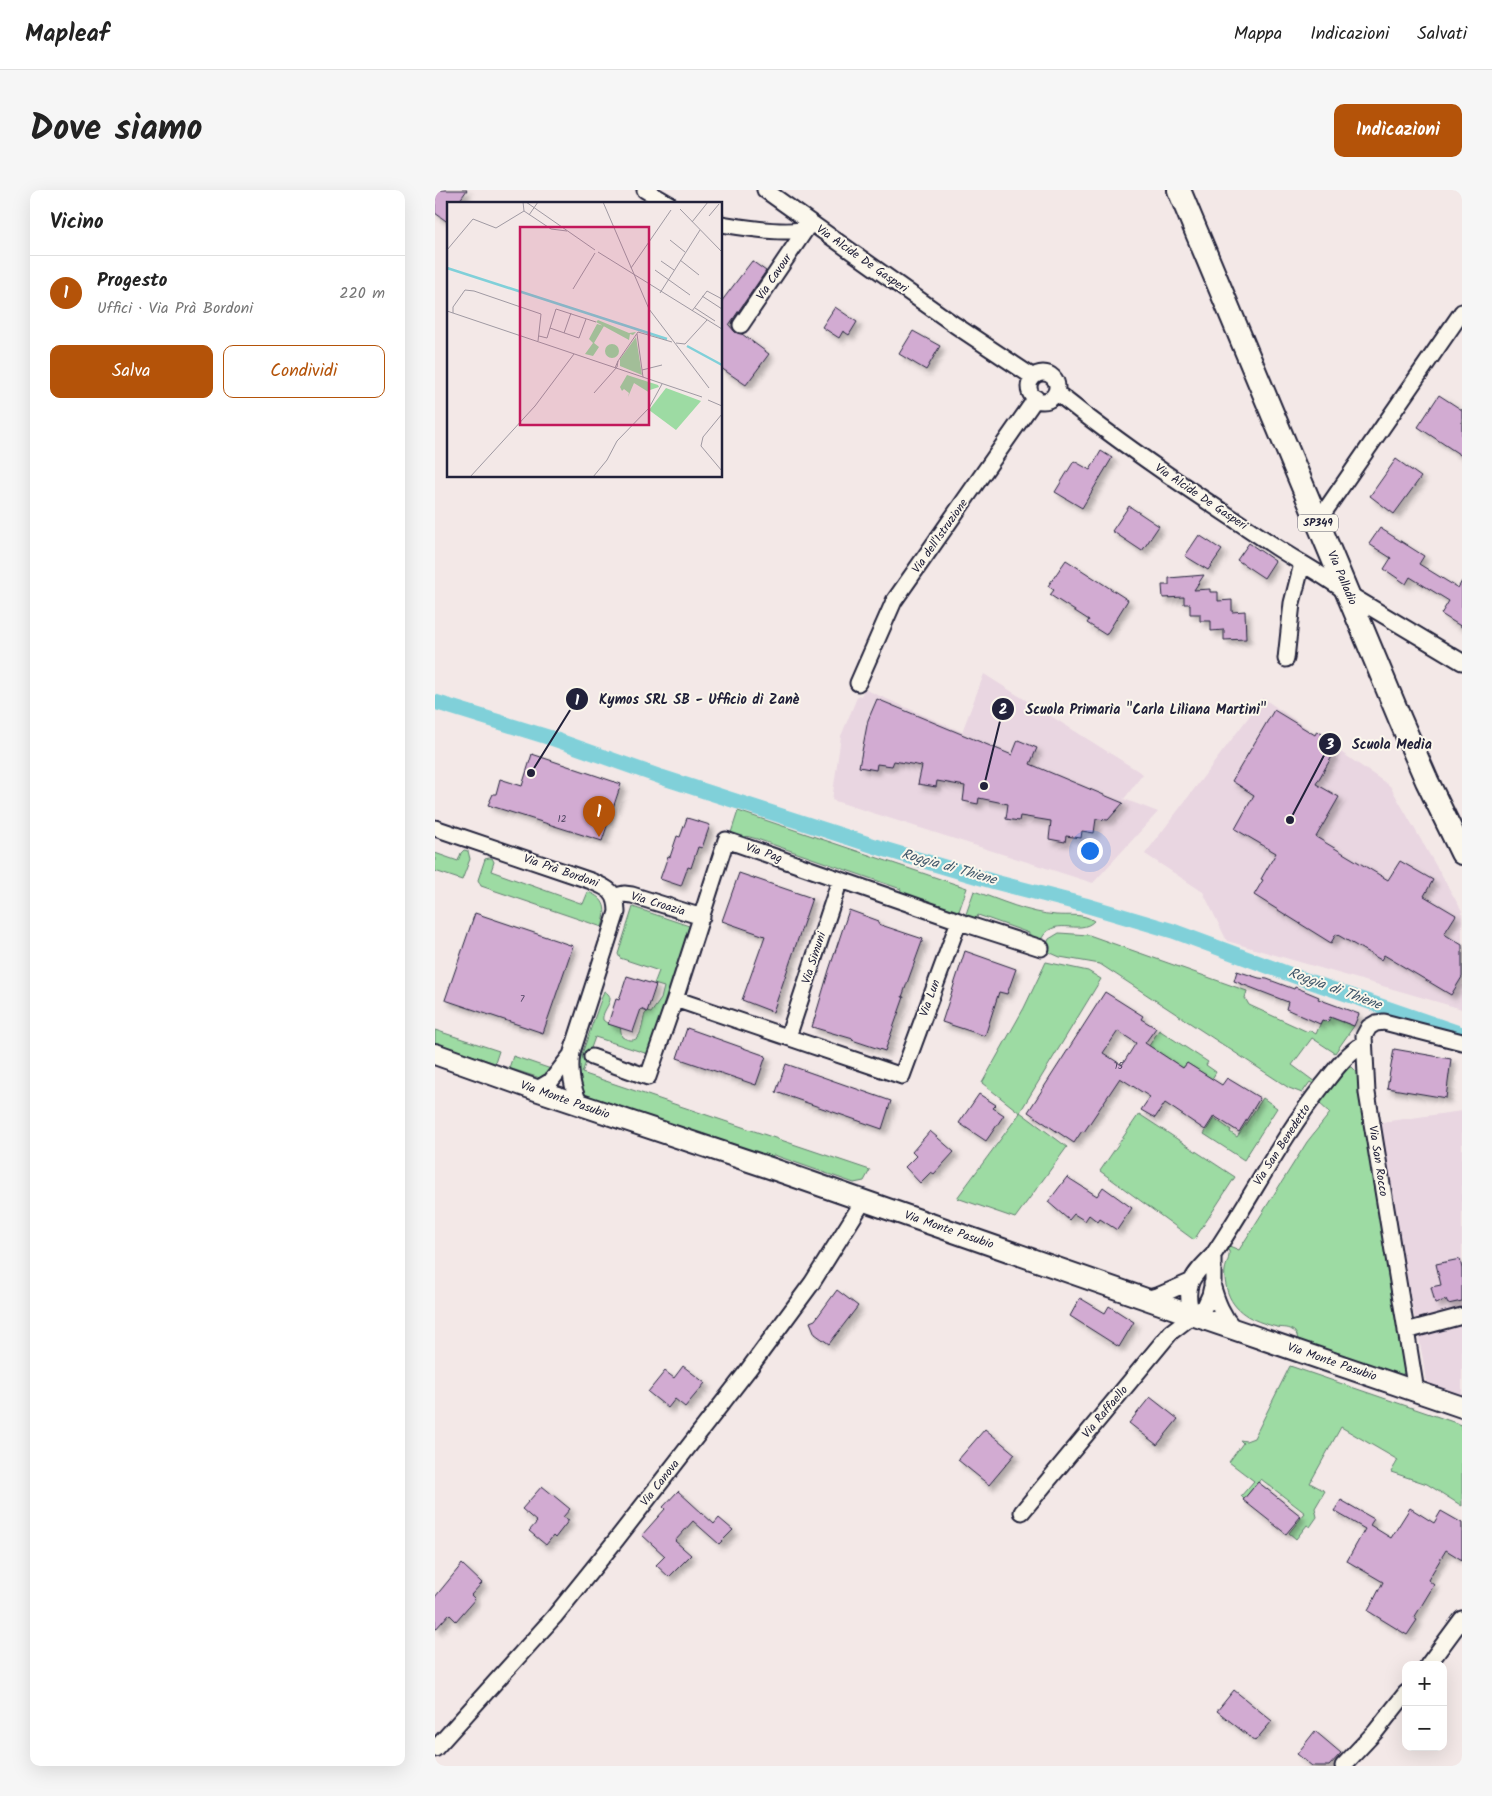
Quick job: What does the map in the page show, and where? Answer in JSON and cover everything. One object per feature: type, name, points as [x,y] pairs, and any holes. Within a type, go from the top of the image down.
[{"type":"main road","name":"Via Palladio","points":[[1179,190],[1423,772],[1462,853]]},
{"type":"main road","name":"Via Monte Pasubio","points":[[435,1054],[535,1090],[864,1200],[1462,1407]]},
{"type":"street","points":[[645,190],[666,202]]},
{"type":"street","name":"Via Alcide De Gasperi","points":[[765,190],[809,226],[1033,377],[1043,373],[1051,376],[1057,384],[1055,392],[1088,419],[1180,483],[1302,564],[1334,582],[1350,595],[1462,662]]},
{"type":"street","points":[[723,224],[772,230],[809,226]]},
{"type":"street","name":"Via Cavour","points":[[741,325],[809,226]]},
{"type":"street","points":[[1318,521],[1462,312]]},
{"type":"street","points":[[1033,377],[1030,382],[1030,389],[1036,398],[1047,400],[1055,392]]},
{"type":"street","name":"Via dell'Istruzione","points":[[858,682],[883,623],[895,601],[1036,398]]},
{"type":"street","points":[[1286,659],[1292,603],[1302,564]]},
{"type":"street","name":"Via Prà Bordoni","points":[[435,828],[591,881],[606,887],[615,896]]},
{"type":"street","name":"Via Pag","points":[[592,1057],[648,1077],[726,840],[1041,948]]},
{"type":"street","name":"Via Simuni","points":[[788,1037],[840,880]]},
{"type":"street","name":"Via Croazia","points":[[615,896],[623,894],[632,895],[702,917]]},
{"type":"street","points":[[580,1105],[570,1073],[572,1052],[617,912],[615,896]]},
{"type":"street","name":"Via Lun","points":[[788,1037],[902,1076],[959,921]]},
{"type":"street","points":[[675,999],[788,1037]]},
{"type":"street","points":[[1363,1044],[1363,1036],[1369,1027],[1376,1023],[1384,1022],[1462,1042]]},
{"type":"street","name":"Via San Benedetto","points":[[1190,1282],[1213,1255],[1264,1171],[1307,1106],[1346,1057],[1363,1044]]},
{"type":"street","name":"Via San Rocco","points":[[1363,1044],[1367,1093],[1416,1391]]},
{"type":"street","points":[[535,1090],[551,1081],[572,1052]]},
{"type":"street","name":"Via Canova","points":[[435,1749],[554,1618],[646,1501],[813,1282],[864,1200]]},
{"type":"street","name":"Via San Benedetto","points":[[1192,1315],[1205,1306],[1210,1295],[1213,1255]]},
{"type":"street","points":[[1146,1299],[1190,1282]]},
{"type":"street","points":[[1190,1282],[1187,1292],[1192,1315]]},
{"type":"street","points":[[1212,1284],[1222,1314],[1234,1329]]},
{"type":"street","name":"Via Raffaello","points":[[1022,1512],[1171,1332],[1192,1315]]},
{"type":"street","points":[[1406,1331],[1462,1316]]},
{"type":"street","points":[[1431,1661],[1462,1619]]},
{"type":"street","points":[[1343,1766],[1376,1731],[1402,1698]]},
{"type":"shaded area","points":[[984,674],[1143,774],[1124,799],[1158,812],[1093,883],[832,800],[841,736],[858,695],[861,696],[864,689],[962,732]]},
{"type":"shaded area","points":[[1263,698],[1390,786],[1462,911],[1462,1009],[1227,941],[1203,892],[1145,854]]},
{"type":"shaded area","points":[[1462,1111],[1462,1396],[1426,1383],[1423,1359],[1375,1123]]},
{"type":"green space","points":[[738,811],[967,888],[958,914],[900,895],[901,889],[757,839],[746,836],[744,841],[730,836]]},
{"type":"green space","points":[[464,850],[468,851],[470,859],[462,880],[435,871],[435,853],[458,861]]},
{"type":"green space","points":[[492,858],[494,862],[491,871],[583,904],[588,892],[599,898],[605,910],[602,927],[481,886],[478,880],[485,859]]},
{"type":"green space","points":[[974,891],[1035,912],[1081,916],[1094,921],[1081,927],[1058,927],[1051,929],[1045,933],[1040,942],[1028,938],[1029,933],[978,915],[976,920],[965,917]]},
{"type":"green space","points":[[633,907],[692,927],[648,1054],[595,1037],[582,1073],[870,1170],[864,1181],[854,1183],[774,1155],[768,1157],[587,1099],[583,1095],[576,1071],[604,991],[610,997],[610,1001],[604,1012],[603,1020],[608,1024],[620,1027],[622,1037],[629,1040],[637,1038],[645,1014],[647,1012],[651,1013],[661,999],[664,987],[654,984],[659,971],[620,958],[618,954]]},
{"type":"green space","points":[[1059,933],[1089,935],[1247,991],[1245,998],[1249,1005],[1308,1032],[1309,1030],[1316,1034],[1322,1020],[1328,1022],[1330,1017],[1354,1026],[1335,1053],[1312,1038],[1292,1065],[1315,1082],[1313,1084],[1310,1082],[1302,1093],[1289,1088],[1100,964],[1060,957],[1044,950],[1049,939]]},
{"type":"green space","points":[[1046,962],[1088,971],[1101,979],[1020,1112],[1067,1147],[1015,1218],[957,1198],[1020,1113],[982,1083],[1024,1008]]},
{"type":"green space","points":[[435,1030],[499,1051],[495,1063],[435,1043]]},
{"type":"green space","points":[[1159,1030],[1208,1062],[1206,1065],[1216,1072],[1212,1079],[1187,1063],[1183,1068],[1149,1046]]},
{"type":"green space","points":[[513,1056],[554,1070],[543,1079],[509,1068]]},
{"type":"green space","points":[[1352,1067],[1358,1073],[1407,1372],[1398,1376],[1298,1343],[1294,1331],[1255,1320],[1236,1307],[1228,1293],[1225,1282],[1225,1270],[1229,1251],[1225,1248],[1227,1245],[1239,1250],[1307,1142],[1330,1113],[1319,1103],[1348,1068]]},
{"type":"green space","points":[[1263,1098],[1277,1108],[1244,1160],[1204,1134],[1214,1118],[1231,1130],[1230,1132],[1237,1137]]},
{"type":"green space","points":[[1139,1114],[1235,1177],[1194,1240],[1100,1171]]},
{"type":"green space","points":[[1290,1366],[1462,1425],[1462,1506],[1427,1484],[1391,1472],[1398,1460],[1341,1427],[1310,1483],[1325,1491],[1315,1508],[1317,1517],[1310,1527],[1307,1525],[1296,1539],[1289,1533],[1305,1513],[1261,1479],[1244,1499],[1241,1496],[1254,1481],[1229,1462],[1243,1443],[1240,1440],[1246,1441],[1254,1438]]},
{"type":"building","points":[[435,190],[467,190],[458,202],[447,202],[447,222],[435,213]]},
{"type":"building","points":[[752,261],[766,271],[729,325],[735,332],[742,334],[769,354],[746,385],[723,369],[723,299]]},
{"type":"building","points":[[835,307],[857,322],[849,335],[843,331],[839,338],[822,327]]},
{"type":"building","points":[[913,331],[940,346],[926,370],[899,354]]},
{"type":"building","points":[[1439,395],[1462,410],[1462,456],[1418,427]]},
{"type":"building","points":[[1101,451],[1112,458],[1082,508],[1055,492],[1074,461],[1090,470]]},
{"type":"building","points":[[1396,459],[1421,477],[1394,514],[1370,496]]},
{"type":"building","points":[[1129,506],[1159,526],[1142,551],[1112,531]]},
{"type":"building","points":[[1380,528],[1424,556],[1419,564],[1458,588],[1462,581],[1462,627],[1441,614],[1449,601],[1410,577],[1406,584],[1384,569],[1391,558],[1369,544]]},
{"type":"building","points":[[1199,535],[1222,550],[1208,570],[1185,556]]},
{"type":"building","points":[[1249,543],[1275,561],[1264,578],[1237,560]]},
{"type":"building","points":[[1066,560],[1128,600],[1106,635],[1087,623],[1089,620],[1050,595],[1054,590],[1048,586]]},
{"type":"building","points":[[1204,575],[1194,590],[1210,589],[1210,592],[1218,592],[1218,601],[1232,600],[1232,612],[1245,611],[1246,639],[1224,640],[1224,630],[1211,631],[1211,621],[1200,621],[1200,614],[1190,614],[1190,604],[1184,604],[1184,597],[1163,598],[1162,585],[1169,585],[1169,578]]},
{"type":"building","points":[[877,699],[1012,755],[1018,740],[1037,748],[1030,764],[1123,803],[1108,820],[1096,819],[1094,833],[1082,831],[1081,838],[1066,836],[1065,842],[1049,839],[1051,821],[1020,816],[1019,821],[1006,819],[1008,804],[979,798],[978,804],[963,801],[965,786],[937,781],[936,787],[918,784],[922,766],[894,761],[892,766],[877,764],[876,770],[859,767],[868,720]]},
{"type":"building","points":[[1274,710],[1315,735],[1317,731],[1327,737],[1322,746],[1334,753],[1316,784],[1339,797],[1316,837],[1388,880],[1400,861],[1433,880],[1424,896],[1456,915],[1444,934],[1462,945],[1462,977],[1451,995],[1384,955],[1381,960],[1336,934],[1331,943],[1254,895],[1276,853],[1235,829],[1254,795],[1232,781]]},
{"type":"building","points":[[532,754],[621,784],[602,841],[488,805],[493,794],[496,794],[500,779],[522,786]]},
{"type":"building","points":[[687,818],[710,825],[702,848],[698,847],[691,868],[688,867],[681,886],[660,879],[668,856],[670,857],[677,836],[680,837]]},
{"type":"building","points":[[739,873],[812,898],[773,1012],[742,1000],[765,936],[722,921]]},
{"type":"building","points":[[849,910],[879,921],[878,924],[923,939],[885,1051],[812,1027]]},
{"type":"building","points":[[475,913],[573,946],[543,1033],[445,1000]]},
{"type":"building","points":[[965,951],[1016,969],[1007,994],[999,992],[985,1036],[942,1022]]},
{"type":"building","points":[[1237,971],[1294,989],[1295,987],[1319,997],[1318,999],[1359,1014],[1354,1026],[1330,1017],[1328,1022],[1322,1020],[1320,1024],[1286,1009],[1288,1002],[1234,981]]},
{"type":"building","points":[[627,976],[656,985],[647,1012],[641,1009],[633,1032],[608,1024],[616,999],[619,1000]]},
{"type":"building","points":[[1105,992],[1143,1016],[1141,1019],[1156,1028],[1145,1043],[1183,1068],[1187,1063],[1222,1085],[1227,1078],[1260,1098],[1239,1132],[1214,1116],[1205,1130],[1165,1103],[1155,1118],[1141,1110],[1150,1097],[1120,1078],[1084,1132],[1082,1131],[1074,1143],[1028,1112]],"holes":[[[1118,1031],[1136,1043],[1122,1065],[1103,1053]]]},
{"type":"building","points":[[687,1028],[766,1056],[756,1085],[677,1058]]},
{"type":"building","points":[[1394,1049],[1451,1059],[1446,1098],[1387,1088]]},
{"type":"building","points":[[786,1064],[891,1101],[882,1129],[776,1092]]},
{"type":"building","points":[[979,1094],[996,1105],[993,1108],[1004,1115],[986,1141],[959,1123]]},
{"type":"building","points":[[930,1131],[954,1152],[934,1174],[931,1172],[920,1183],[905,1167],[916,1156],[912,1152]]},
{"type":"building","points":[[1067,1177],[1097,1196],[1103,1187],[1132,1208],[1117,1230],[1100,1219],[1098,1222],[1089,1215],[1085,1221],[1074,1214],[1069,1220],[1048,1202]]},
{"type":"building","points":[[1460,1259],[1462,1269],[1462,1301],[1448,1304],[1446,1300],[1435,1303],[1431,1287],[1441,1285],[1436,1264]]},
{"type":"building","points":[[837,1290],[858,1306],[829,1344],[815,1334],[810,1322],[815,1320]]},
{"type":"building","points":[[1080,1298],[1105,1313],[1109,1306],[1134,1322],[1119,1347],[1070,1316]]},
{"type":"building","points":[[683,1366],[705,1383],[685,1407],[675,1399],[668,1408],[648,1392],[665,1371],[674,1378]]},
{"type":"building","points":[[1150,1397],[1178,1419],[1157,1445],[1129,1423]]},
{"type":"building","points":[[985,1429],[1015,1454],[989,1485],[958,1460]]},
{"type":"building","points":[[1258,1482],[1301,1516],[1286,1534],[1243,1500]]},
{"type":"building","points":[[542,1486],[570,1509],[563,1517],[569,1520],[555,1538],[553,1536],[546,1545],[529,1531],[537,1522],[522,1509]]},
{"type":"building","points":[[678,1491],[714,1524],[719,1518],[733,1530],[719,1544],[693,1521],[675,1541],[691,1555],[669,1577],[656,1565],[665,1556],[642,1535]]},
{"type":"building","points":[[1341,1500],[1374,1519],[1370,1525],[1391,1538],[1410,1508],[1434,1523],[1441,1511],[1462,1523],[1462,1560],[1446,1550],[1428,1580],[1434,1585],[1414,1618],[1417,1620],[1407,1635],[1368,1611],[1383,1582],[1347,1561],[1365,1529],[1334,1511]]},
{"type":"building","points":[[462,1564],[482,1583],[471,1595],[475,1599],[456,1621],[449,1614],[435,1630],[435,1597]]},
{"type":"building","points":[[1234,1690],[1272,1721],[1255,1741],[1217,1711]]},
{"type":"building","points":[[1315,1731],[1341,1753],[1329,1766],[1312,1766],[1297,1754]]},
{"type":"waterway","name":"Roggia di Thiene","points":[[435,702],[551,738],[661,777],[887,850],[1173,931],[1297,977],[1462,1034]]},
{"type":"place","name":"Kymos SRL SB - Ufficio di Zanè","points":[[531,773]]},
{"type":"place","name":"Scuola Primaria \"Carla Liliana Martini\"","points":[[984,786]]},
{"type":"place","name":"Scuola Media","points":[[1290,820]]},
{"type":"place","name":"Progesto","points":[[599,837]]}]
